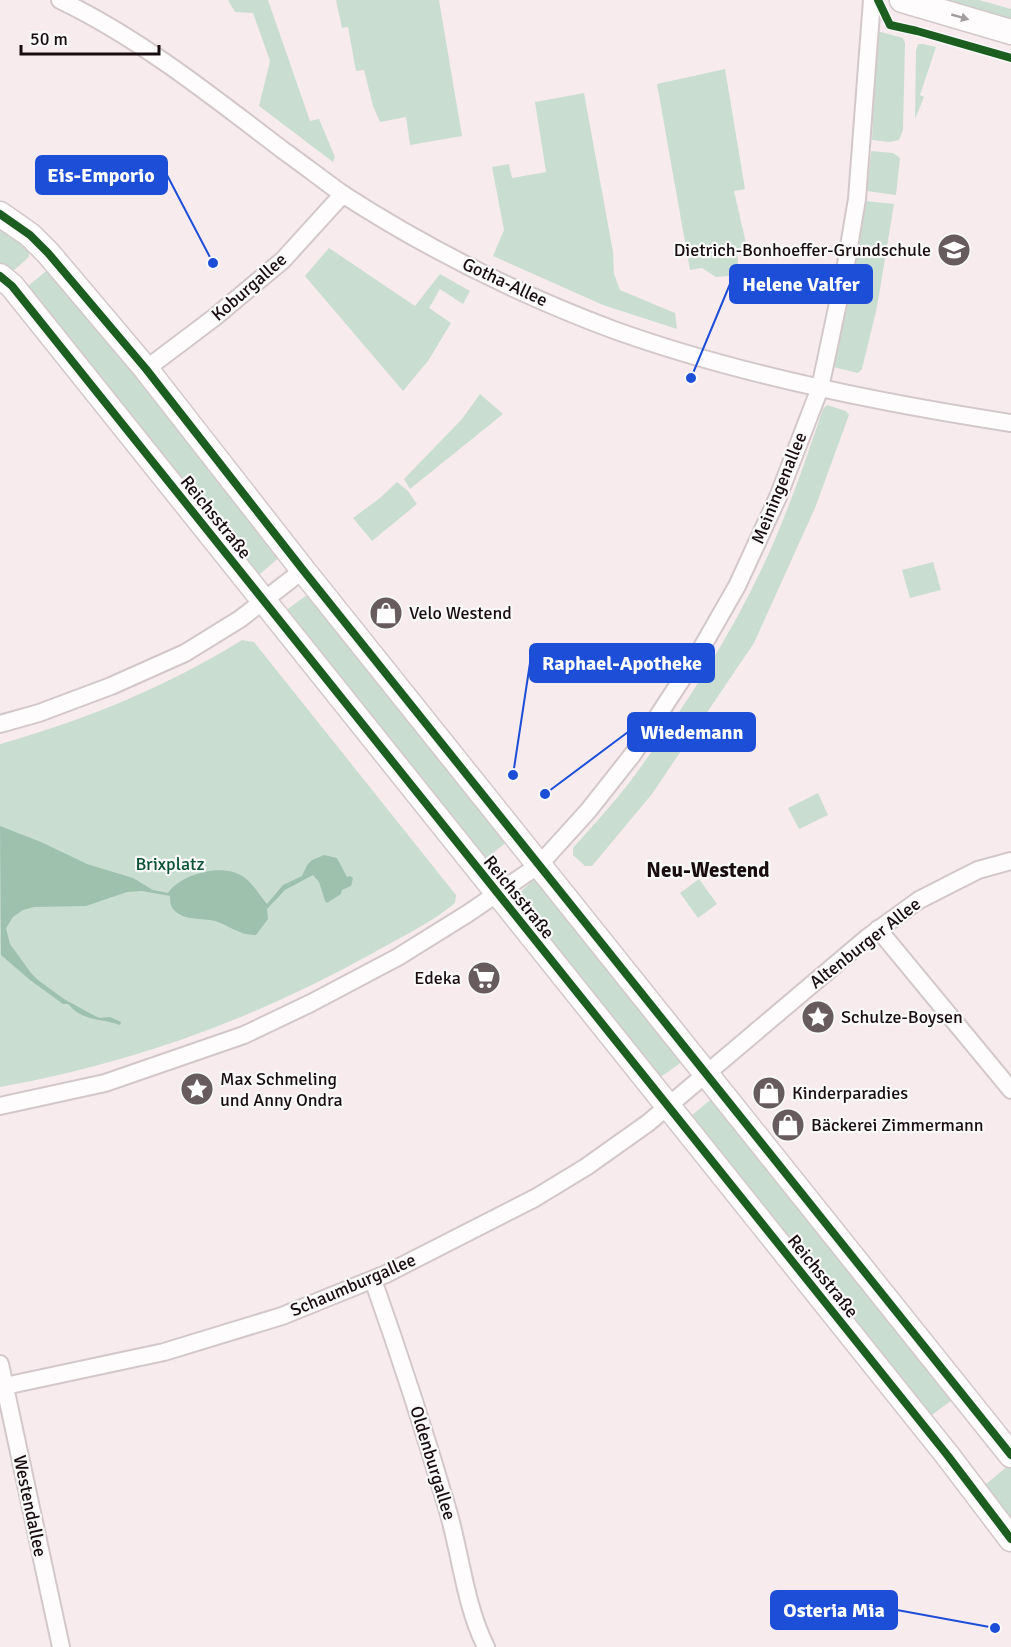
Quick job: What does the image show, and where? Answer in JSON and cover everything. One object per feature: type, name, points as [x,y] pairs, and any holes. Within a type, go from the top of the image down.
[{"type":"main road","points":[[902,0],[1011,32]]},
{"type":"main road","name":"Reichsstraße","points":[[0,214],[30,235],[48,253],[146,369],[303,570],[1011,1455]]},
{"type":"main road","name":"Reichsstraße","points":[[0,276],[12,286],[264,600],[948,1456],[1011,1539]]},
{"type":"street","name":"Gotha-Allee","points":[[60,0],[111,27],[194,84],[343,194],[421,241],[469,266],[586,320],[670,349],[820,388],[1011,423]]},
{"type":"street","name":"Meiningenallee","points":[[497,893],[539,866],[588,811],[633,754],[697,656],[737,586],[778,497],[820,388],[845,270],[857,199],[872,0]]},
{"type":"street","name":"Koburgallee","points":[[146,369],[215,317],[282,260],[343,194]]},
{"type":"street","points":[[0,724],[39,713],[111,686],[185,653],[240,619],[303,570]]},
{"type":"street","name":"Altenburger Allee","points":[[667,1105],[878,929],[919,900],[978,870],[1011,861]]},
{"type":"street","points":[[0,1106],[105,1083],[244,1035],[311,1004],[389,962],[468,914],[497,893]]},
{"type":"street","points":[[878,929],[1011,1090]]},
{"type":"street","name":"Schaumburgallee","points":[[5,1386],[164,1352],[249,1327],[373,1280],[535,1198],[586,1167],[648,1123],[667,1105]]},
{"type":"street","name":"Oldenburgallee","points":[[373,1280],[408,1380],[448,1512],[475,1624],[486,1647]]},
{"type":"street","name":"Westendallee","points":[[0,1364],[61,1647]]},
{"type":"green space","points":[[228,0],[268,0],[310,121],[319,119],[335,157],[333,162],[259,106],[270,61],[253,13],[235,12]]},
{"type":"green space","points":[[336,0],[439,0],[462,136],[410,145],[406,117],[380,122],[373,106],[364,70],[356,71],[348,27],[342,28]]},
{"type":"green space","points":[[939,0],[979,0],[1011,9],[1011,21]]},
{"type":"green space","points":[[877,31],[903,38],[905,43],[903,130],[899,140],[890,142],[872,140]]},
{"type":"green space","points":[[918,44],[936,47],[920,95],[924,97],[915,119],[916,51]]},
{"type":"green space","points":[[725,69],[745,189],[734,191],[746,243],[737,251],[739,275],[716,277],[702,268],[690,270],[657,84]]},
{"type":"green space","points":[[584,93],[613,252],[614,274],[620,290],[675,313],[677,329],[603,305],[493,256],[504,230],[492,167],[509,164],[512,178],[546,172],[535,102]]},
{"type":"green space","points":[[871,151],[893,153],[900,158],[896,195],[867,191]]},
{"type":"green space","points":[[865,201],[894,204],[877,307],[862,369],[858,373],[833,367],[855,270]]},
{"type":"green space","points":[[0,224],[29,250],[29,257],[12,272],[0,268]]},
{"type":"green space","points":[[329,248],[415,306],[440,274],[470,291],[463,304],[440,289],[429,308],[451,323],[428,361],[403,391],[305,276]]},
{"type":"green space","points":[[52,271],[282,555],[253,580],[28,286],[45,272]]},
{"type":"green space","points":[[480,394],[503,414],[410,489],[404,479],[462,419]]},
{"type":"green space","points":[[827,405],[846,411],[849,415],[815,508],[754,643],[652,794],[592,866],[585,866],[573,855],[573,848],[625,788],[703,676],[735,622],[780,527],[823,409]]},
{"type":"green space","points":[[397,482],[408,491],[417,504],[372,541],[353,518]]},
{"type":"green space","points":[[933,562],[941,590],[910,598],[902,570]]},
{"type":"green space","points":[[311,592],[511,839],[480,863],[281,614]]},
{"type":"green space","name":"Brixplatz","points":[[242,640],[254,642],[456,895],[455,903],[416,930],[329,976],[239,1018],[145,1052],[97,1066],[0,1087],[0,744],[32,735],[124,701],[184,673]]},
{"type":"green space","points":[[818,793],[828,815],[799,829],[788,808]]},
{"type":"green space","points":[[699,879],[717,904],[698,918],[680,893]]},
{"type":"green space","points":[[534,880],[539,880],[686,1059],[655,1081],[514,897]]},
{"type":"green space","points":[[715,1096],[955,1398],[925,1420],[685,1121]]},
{"type":"green space","points":[[1009,1465],[1011,1467],[1011,1527],[980,1489]]},
{"type":"shaded area","points":[[0,826],[87,864],[133,878],[153,890],[168,893],[193,875],[216,870],[226,871],[237,873],[245,878],[267,904],[283,885],[302,876],[312,860],[324,855],[337,858],[347,877],[353,878],[351,886],[342,890],[341,894],[327,903],[319,882],[313,875],[285,890],[267,909],[268,919],[256,935],[240,932],[215,921],[183,916],[173,908],[170,896],[142,891],[127,892],[86,906],[34,907],[23,910],[13,917],[6,928],[10,944],[31,973],[64,999],[100,1018],[110,1017],[121,1022],[120,1025],[86,1017],[68,1004],[63,1004],[1,955]]},
{"type":"cycle path","points":[[878,0],[890,25],[1011,58]]},
{"type":"cycle path","points":[[0,214],[30,235],[48,253],[146,369],[303,570],[1011,1455]]},
{"type":"cycle path","points":[[0,276],[12,286],[948,1456],[1011,1539]]},
{"type":"place","name":"Dietrich-Bonhoeffer-Grundschule","points":[[954,250]]},
{"type":"place","name":"Eis-Emporio","points":[[213,263]]},
{"type":"place","name":"Helene Valfer","points":[[691,378]]},
{"type":"place","name":"Velo Westend","points":[[386,613]]},
{"type":"place","name":"Raphael-Apotheke","points":[[513,775]]},
{"type":"place","name":"Wiedemann","points":[[545,794]]},
{"type":"place","name":"Edeka","points":[[484,978]]},
{"type":"place","name":"Schulze-Boysen","points":[[818,1017]]},
{"type":"place","name":"Max Schmeling und Anny Ondra","points":[[197,1089]]},
{"type":"place","name":"Kinderparadies","points":[[769,1093]]},
{"type":"place","name":"Bäckerei Zimmermann","points":[[788,1125]]},
{"type":"place","name":"Osteria Mia","points":[[995,1628]]},
{"type":"district","name":"Neu-Westend","points":[[708,870]]}]
